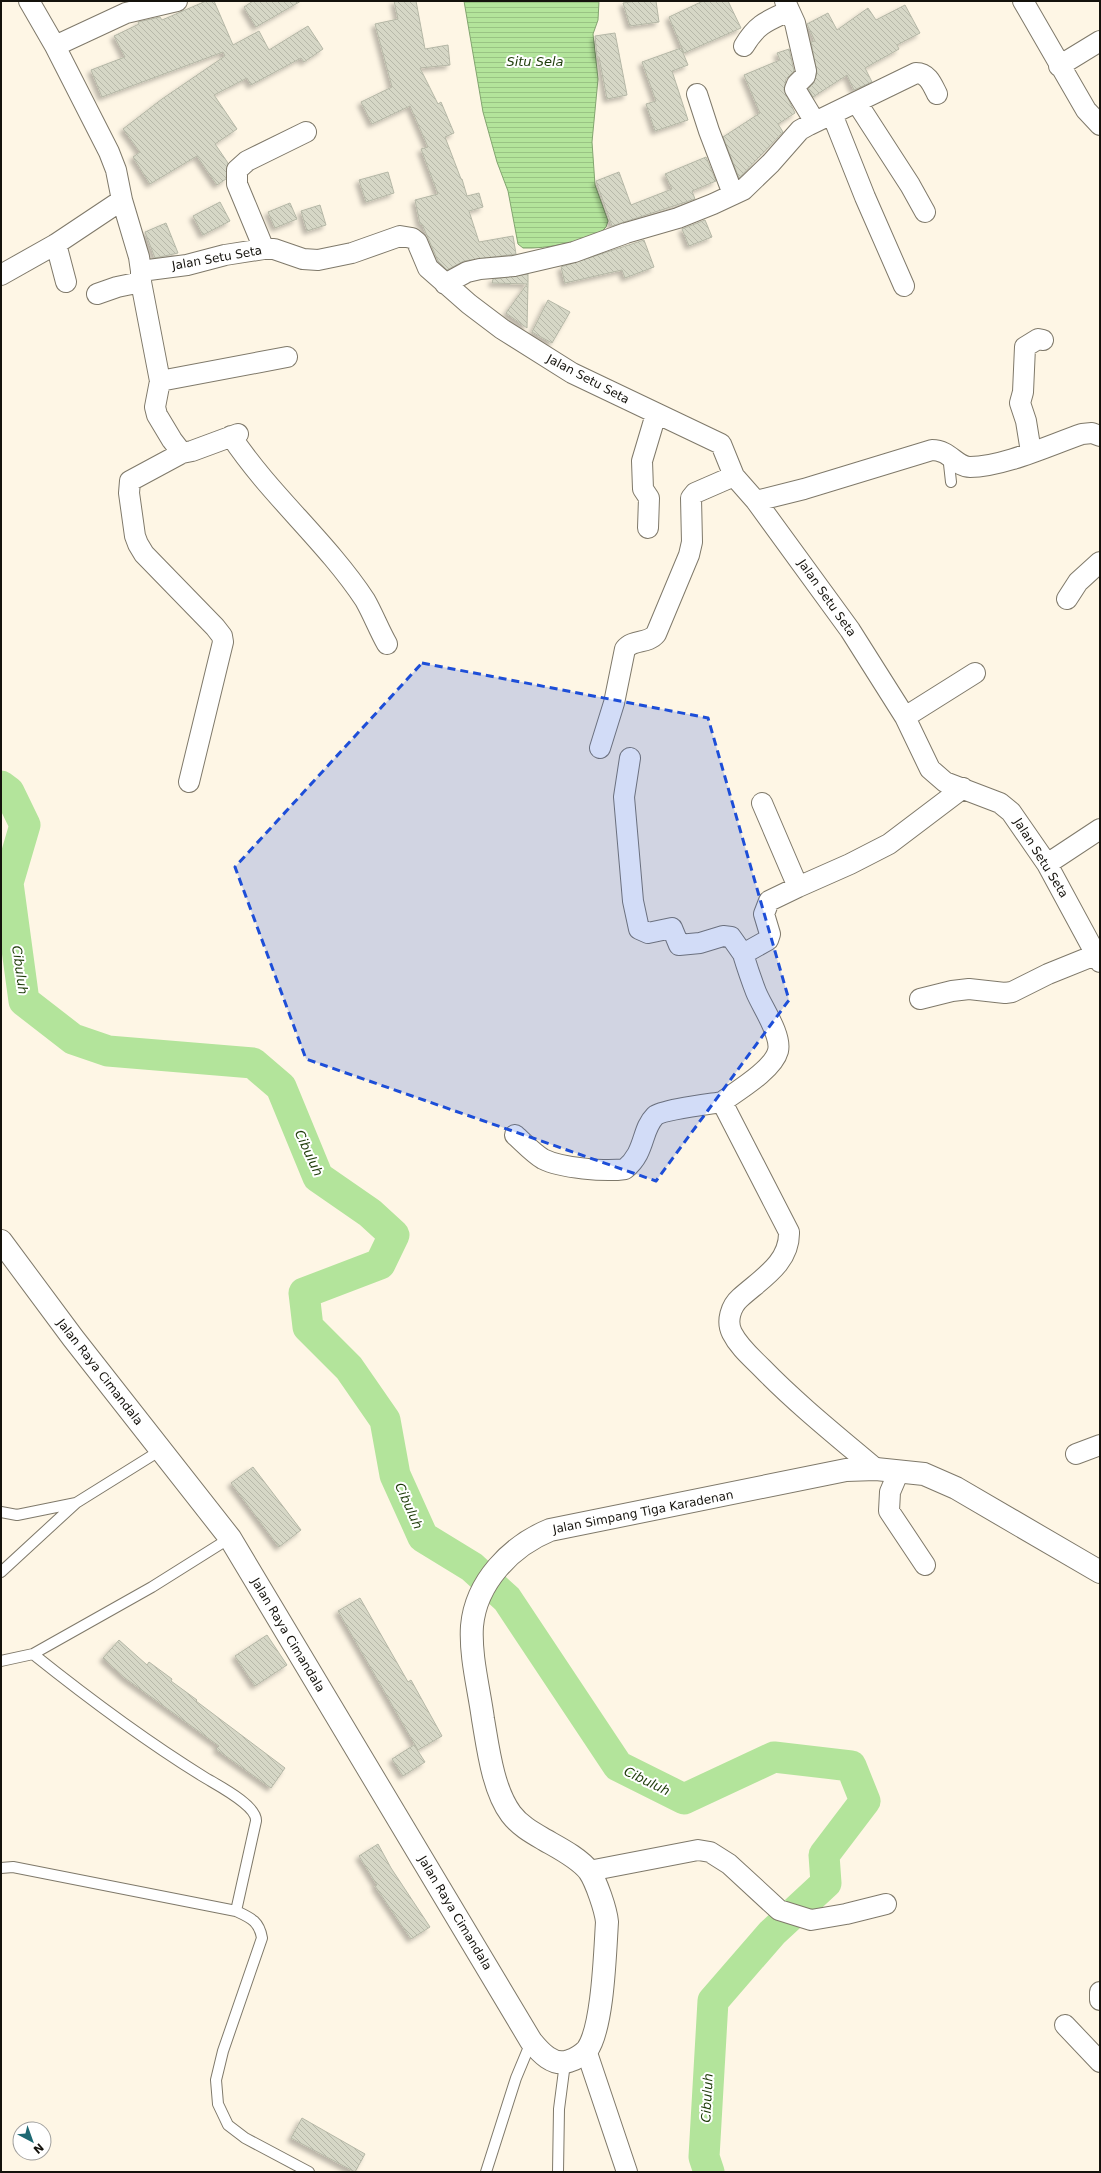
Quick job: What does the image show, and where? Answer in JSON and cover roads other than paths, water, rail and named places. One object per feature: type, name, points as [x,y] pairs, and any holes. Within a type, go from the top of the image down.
[{"type":"street","points":[[29,1],[55,46],[109,152],[116,170],[122,200],[139,257],[141,277],[160,381],[155,400],[157,415],[182,453]]},
{"type":"street","points":[[55,46],[126,13],[177,1]]},
{"type":"street","points":[[1023,1],[1059,66],[1086,110],[1100,125]]},
{"type":"street","points":[[744,46],[753,31],[763,22],[787,6],[795,23],[806,71],[806,76],[796,84],[795,90],[823,118],[865,197],[904,286]]},
{"type":"street","points":[[1059,66],[1100,41]]},
{"type":"street","points":[[446,284],[467,272],[514,266],[574,252],[678,218],[743,190],[771,163],[800,130],[916,73],[922,73],[926,76],[937,94]]},
{"type":"street","points":[[697,94],[709,131],[733,194]]},
{"type":"street","points":[[857,103],[910,185],[925,212]]},
{"type":"street","points":[[264,249],[237,184],[237,170],[247,161],[306,132]]},
{"type":"street","points":[[1,275],[56,244],[122,200]]},
{"type":"street","name":"Jalan Setu Seta","points":[[97,294],[141,277],[225,255],[264,249],[274,249],[303,259],[318,260],[352,253],[400,236],[412,238],[417,242],[428,268],[502,329],[572,373],[721,444],[734,476],[756,501],[828,598],[905,717],[930,769],[945,782],[1000,803],[1012,812],[1047,864],[1099,957]]},
{"type":"street","points":[[56,244],[66,282]]},
{"type":"street","points":[[1031,452],[1026,421],[1020,403],[1023,392],[1025,348],[1033,341],[1043,340]]},
{"type":"street","points":[[160,381],[287,357]]},
{"type":"street","points":[[648,528],[649,498],[643,489],[642,461],[656,414]]},
{"type":"street","points":[[756,501],[804,489],[932,450],[948,453],[959,464],[968,468],[1009,460],[1082,434],[1092,433],[1100,436]]},
{"type":"street","points":[[189,782],[223,642],[222,636],[144,554],[135,536],[128,486],[130,481],[182,453],[192,451],[235,435],[259,476],[335,561],[361,596],[386,644]]},
{"type":"street","points":[[600,748],[614,703],[625,649],[630,644],[652,639],[656,634],[689,555],[692,542],[691,498],[695,493],[734,476]]},
{"type":"street","points":[[1067,599],[1078,582],[1100,562]]},
{"type":"street","points":[[905,717],[975,673]]},
{"type":"street","points":[[515,1135],[534,1152],[551,1162],[582,1168],[625,1169],[635,1160],[642,1147],[648,1127],[659,1114],[722,1102],[755,1078],[774,1058],[778,1051],[776,1033],[760,1003],[743,954],[731,937],[722,936],[700,943],[679,945],[672,928],[648,933],[638,929],[633,901],[624,797],[630,758]]},
{"type":"street","points":[[743,954],[768,940],[770,934],[764,914],[769,901],[798,886],[850,864],[889,844],[963,788]]},
{"type":"street","points":[[762,803],[798,886]]},
{"type":"street","points":[[1047,864],[1100,829]]},
{"type":"street","points":[[920,999],[952,991],[969,989],[1005,993],[1012,992],[1048,974],[1099,957]]},
{"type":"street","points":[[722,1102],[789,1232],[789,1244],[780,1263],[735,1302],[729,1317],[732,1332],[740,1345],[788,1395],[876,1468]]},
{"type":"street","name":"Jalan Raya Cimandala","points":[[1,1241],[230,1538],[536,2047]]},
{"type":"street","points":[[1076,1454],[1100,1445]]},
{"type":"street","name":"Jalan Simpang Tiga Karadenan","points":[[586,2050],[593,2037],[598,2012],[607,1922],[606,1909],[589,1872],[572,1856],[519,1823],[503,1800],[491,1765],[474,1654],[472,1626],[481,1593],[492,1574],[514,1551],[532,1537],[550,1530],[839,1471],[876,1468],[924,1474],[956,1488],[1100,1572]]},
{"type":"street","points":[[899,1471],[890,1492],[889,1511],[925,1565]]},
{"type":"street","points":[[589,1872],[698,1850],[710,1852],[729,1864],[779,1910],[811,1920],[846,1914],[886,1904]]},
{"type":"street","points":[[1100,1992],[1100,2000]]},
{"type":"street","points":[[1065,2025],[1100,2062]]},
{"type":"street","points":[[536,2047],[555,2061],[565,2063],[582,2055],[586,2050]]},
{"type":"street","points":[[586,2050],[626,2172]]},
{"type":"lane","points":[[948,453],[952,482]]},
{"type":"lane","points":[[1,1572],[76,1503],[161,1450]]},
{"type":"lane","points":[[1,1512],[17,1515],[76,1503]]},
{"type":"lane","points":[[1,1660],[33,1654],[152,1587],[230,1538]]},
{"type":"lane","points":[[33,1654],[156,1748],[228,1792],[252,1809],[256,1817],[256,1826],[236,1911]]},
{"type":"lane","points":[[1,1868],[13,1867],[236,1911],[253,1918],[260,1926],[262,1938],[222,2051],[216,2080],[218,2104],[228,2125],[245,2138],[300,2169],[309,2172]]},
{"type":"lane","points":[[486,2172],[516,2078],[536,2047]]},
{"type":"lane","points":[[558,2172],[559,2109],[565,2063]]},
{"type":"water","name":"Situ Sela","points":[[464,1],[599,1],[598,20],[593,34],[598,79],[592,142],[595,185],[608,221],[606,227],[602,231],[585,238],[553,246],[523,248],[518,244],[508,191],[497,162],[483,112]]},
{"type":"waterway","name":"Cibuluh","points":[[1,786],[9,792],[25,825],[8,883],[24,1001],[73,1039],[108,1051],[253,1063],[281,1087],[318,1177],[370,1213],[394,1235],[380,1264],[304,1293],[308,1327],[349,1368],[385,1420],[395,1475],[423,1537],[472,1567],[507,1599],[618,1766],[684,1799],[774,1757],[851,1766],[865,1801],[824,1855],[826,1883],[772,1933],[713,2001],[704,2157],[709,2172]]}]
